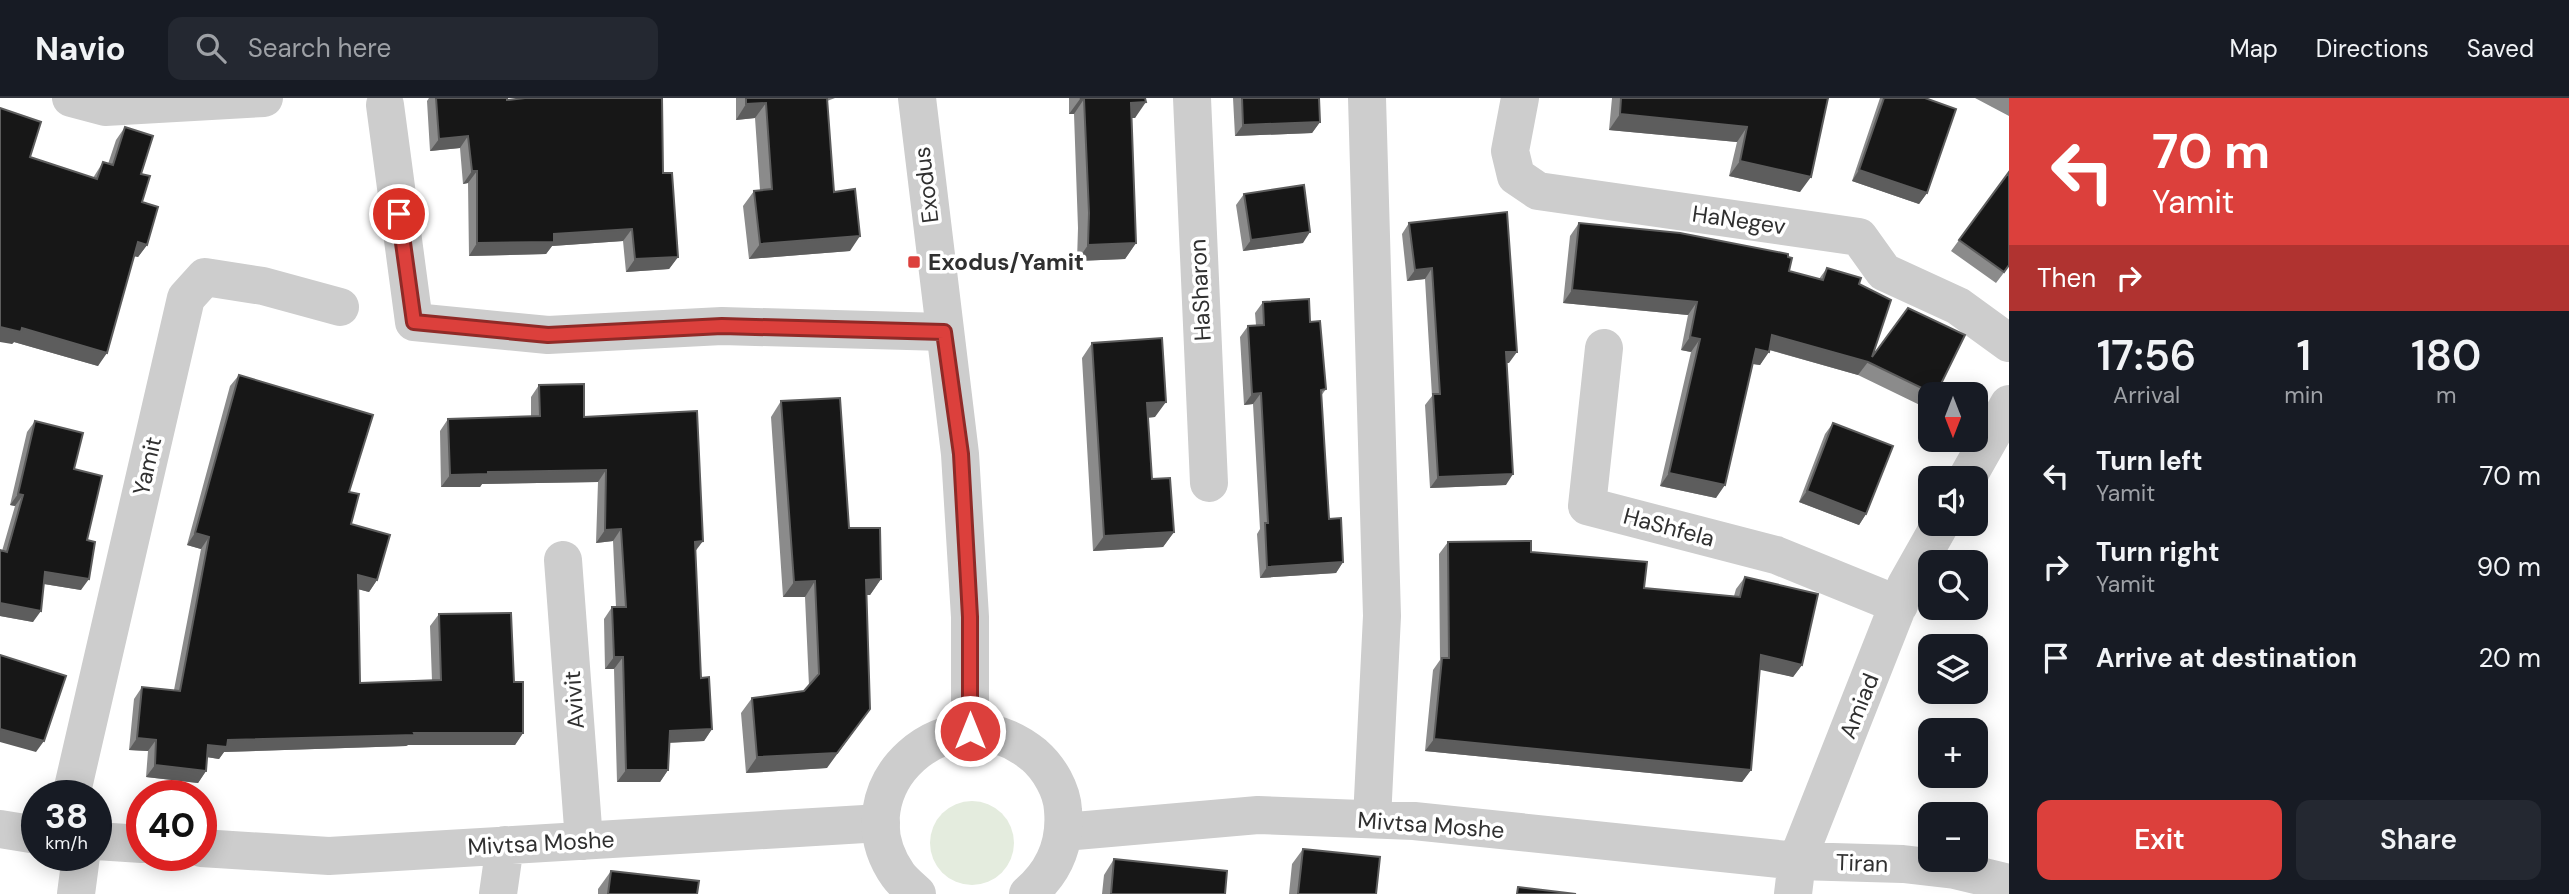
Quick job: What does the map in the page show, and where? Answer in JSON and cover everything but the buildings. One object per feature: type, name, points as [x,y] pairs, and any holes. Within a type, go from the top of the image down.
[{"type":"street","points":[[71,98],[105,107],[264,98]]},
{"type":"street","name":"Exodus","points":[[917,98],[961,454],[970,617],[970,731]]},
{"type":"street","name":"HaSharon","points":[[1192,98],[1209,483]]},
{"type":"street","points":[[1367,98],[1382,616],[1372,819]]},
{"type":"street","name":"HaNegev","points":[[1520,98],[1510,150],[1516,176],[1538,191],[1859,237],[1884,272],[1958,306],[2009,343]]},
{"type":"street","points":[[385,105],[414,322],[548,335],[722,326],[944,332]]},
{"type":"street","name":"Yamit","points":[[75,780],[186,298],[205,277],[263,286],[340,307]]},
{"type":"street","name":"HaShfela","points":[[1604,348],[1587,506],[1776,555],[1899,606]]},
{"type":"street","points":[[1974,466],[2009,404]]},
{"type":"street","name":"Amiad","points":[[1795,878],[1906,585],[1934,536]]},
{"type":"street","name":"Avivit","points":[[563,560],[584,841]]},
{"type":"street","points":[[917,894],[898,875],[886,850],[881,822],[884,799],[893,778],[907,759],[926,744],[947,735],[970,731],[996,734],[1020,744],[1040,760],[1055,782],[1063,806],[1064,832],[1057,858],[1042,882],[1028,894]]},
{"type":"street","name":"Mivtsa Moshe","points":[[1064,832],[1258,815],[1414,821],[1795,878]]},
{"type":"street","name":"Mivtsa Moshe","points":[[217,849],[329,856],[881,822]]},
{"type":"street","points":[[0,829],[21,832]]},
{"type":"street","points":[[498,894],[505,845]]},
{"type":"street","name":"Tiran","points":[[1795,878],[1903,864],[1955,870],[2009,883]]},
{"type":"street","points":[[76,894],[79,871]]},
{"type":"shaded area","points":[[964,801],[980,801],[996,808],[1007,819],[1014,835],[1011,859],[1002,873],[980,885],[964,885],[948,878],[937,867],[930,851],[930,835],[937,819],[948,808]]},
{"type":"place","name":"Exodus/Yamit","points":[[914,262]]},
{"type":"route","points":[[399,214],[414,322],[548,335],[722,326],[944,332],[961,454],[970,617],[970,731]]}]
